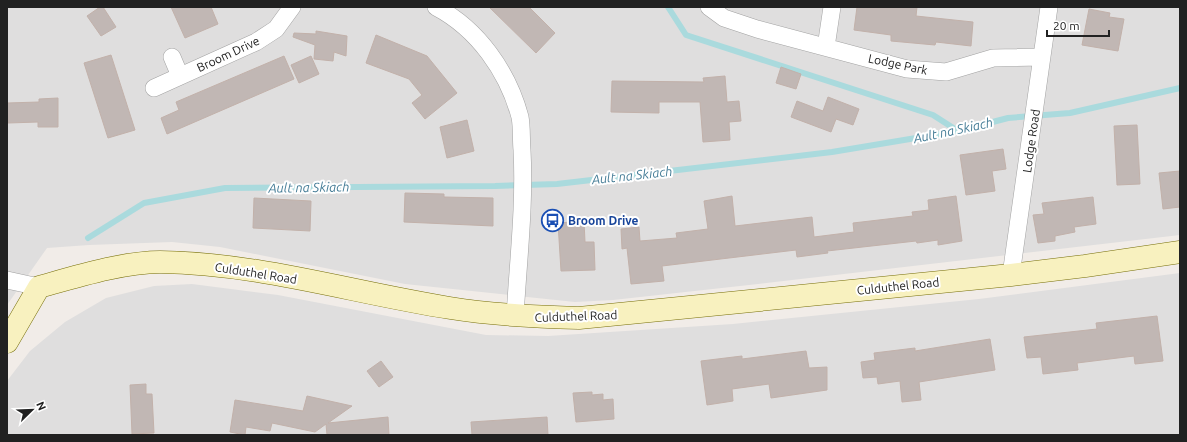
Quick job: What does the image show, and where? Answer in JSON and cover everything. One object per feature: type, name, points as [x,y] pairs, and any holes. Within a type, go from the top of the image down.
[{"type":"main road","name":"Culduthel Road","points":[[39,287],[130,265],[160,262],[223,266],[449,308],[515,317],[579,318],[1011,275],[1180,252]]},
{"type":"main road","points":[[7,342],[39,287]]},
{"type":"street","name":"Broom Drive","points":[[154,88],[256,42],[276,29],[292,7]]},
{"type":"street","points":[[436,7],[448,13],[479,41],[505,77],[520,118],[523,166],[515,317]]},
{"type":"street","name":"Lodge Park","points":[[709,7],[724,18],[757,29],[907,69],[946,72],[994,58],[1041,57]]},
{"type":"street","points":[[826,47],[832,7]]},
{"type":"street","name":"Lodge Road","points":[[1011,275],[1032,142],[1041,57],[1050,7]]},
{"type":"street","points":[[172,57],[180,76]]},
{"type":"street","points":[[7,280],[39,287]]},
{"type":"shaded area","points":[[7,7],[1180,7],[1180,235],[758,284],[613,300],[575,302],[405,284],[220,247],[172,242],[89,245],[47,248],[7,305]]},
{"type":"shaded area","points":[[1180,273],[1180,435],[7,435],[7,381],[30,351],[65,322],[106,298],[154,286],[192,284],[278,295],[486,335],[548,336],[733,324],[979,299]]},
{"type":"building","points":[[100,7],[103,7],[116,27],[101,36],[87,16]]},
{"type":"building","points":[[171,7],[211,7],[218,24],[185,38]]},
{"type":"building","points":[[489,7],[529,7],[555,33],[536,53]]},
{"type":"building","points":[[857,7],[917,7],[916,16],[973,22],[971,46],[936,42],[935,45],[891,41],[891,35],[854,30]]},
{"type":"building","points":[[1089,9],[1110,13],[1109,17],[1124,19],[1118,51],[1082,45]]},
{"type":"building","points":[[316,31],[347,36],[346,56],[334,52],[333,61],[314,59],[315,45],[293,37],[294,33],[316,34]]},
{"type":"building","points":[[376,35],[427,56],[457,93],[425,119],[412,103],[422,95],[409,79],[366,63]]},
{"type":"building","points":[[111,55],[135,130],[108,138],[84,63]]},
{"type":"building","points":[[284,56],[294,79],[167,134],[161,118],[179,110],[176,102]]},
{"type":"building","points":[[311,56],[319,74],[299,83],[291,65]]},
{"type":"building","points":[[781,67],[801,74],[796,89],[776,83]]},
{"type":"building","points":[[725,76],[727,102],[739,101],[741,121],[729,122],[730,140],[703,142],[700,102],[659,102],[659,113],[611,112],[612,81],[704,82],[703,78]]},
{"type":"building","points":[[828,97],[859,109],[853,125],[836,119],[831,132],[791,117],[797,101],[823,111]]},
{"type":"building","points":[[58,98],[58,127],[38,127],[38,122],[8,123],[7,103],[39,102],[39,99]]},
{"type":"building","points":[[467,120],[474,151],[447,158],[440,127]]},
{"type":"building","points":[[1137,125],[1140,184],[1117,185],[1114,126]]},
{"type":"building","points":[[1003,149],[1006,169],[992,171],[995,191],[966,195],[960,155]]},
{"type":"building","points":[[1180,171],[1180,207],[1163,209],[1159,173]]},
{"type":"building","points":[[405,193],[444,194],[444,197],[493,198],[493,226],[404,222]]},
{"type":"building","points":[[732,196],[735,226],[812,217],[814,237],[854,232],[853,223],[913,216],[912,212],[929,210],[928,200],[956,196],[962,241],[938,245],[938,240],[917,243],[916,241],[827,251],[828,253],[797,257],[796,250],[662,266],[664,281],[631,284],[627,248],[622,249],[621,229],[639,227],[640,241],[677,238],[676,233],[708,229],[704,201]]},
{"type":"building","points":[[1093,197],[1096,224],[1074,227],[1075,232],[1055,236],[1055,241],[1038,243],[1033,215],[1044,214],[1042,203]]},
{"type":"building","points":[[254,198],[311,201],[310,231],[253,228]]},
{"type":"building","points":[[584,221],[585,242],[594,242],[595,270],[561,271],[558,223]]},
{"type":"building","points":[[1157,316],[1163,361],[1135,364],[1134,356],[1077,363],[1078,370],[1043,374],[1041,357],[1027,358],[1024,337],[1097,329],[1096,323]]},
{"type":"building","points":[[990,339],[995,370],[919,382],[921,400],[902,402],[900,381],[878,384],[877,377],[863,378],[861,362],[875,360],[874,353],[915,348],[915,351]]},
{"type":"building","points":[[806,351],[809,368],[827,367],[827,390],[771,398],[769,384],[732,389],[733,401],[707,405],[701,361],[742,356],[742,359]]},
{"type":"building","points":[[381,361],[393,377],[379,387],[367,371]]},
{"type":"building","points":[[146,384],[146,394],[152,394],[154,433],[132,434],[130,385]]},
{"type":"building","points":[[592,392],[592,395],[603,394],[603,400],[613,399],[614,419],[576,422],[573,393]]},
{"type":"building","points":[[307,396],[352,406],[328,423],[388,417],[389,435],[327,435],[326,424],[315,432],[272,423],[270,431],[246,427],[245,435],[230,432],[235,400],[303,411]]},
{"type":"building","points":[[547,417],[548,435],[472,435],[471,422]]},
{"type":"waterway","points":[[668,7],[686,35],[933,115],[958,131]]},
{"type":"waterway","name":"Ault na Skiach","points":[[88,238],[144,203],[225,188],[495,186],[557,184],[832,152],[958,131],[1008,118],[1070,113],[1180,88]]},
{"type":"place","name":"Broom Drive","points":[[552,220]]}]
